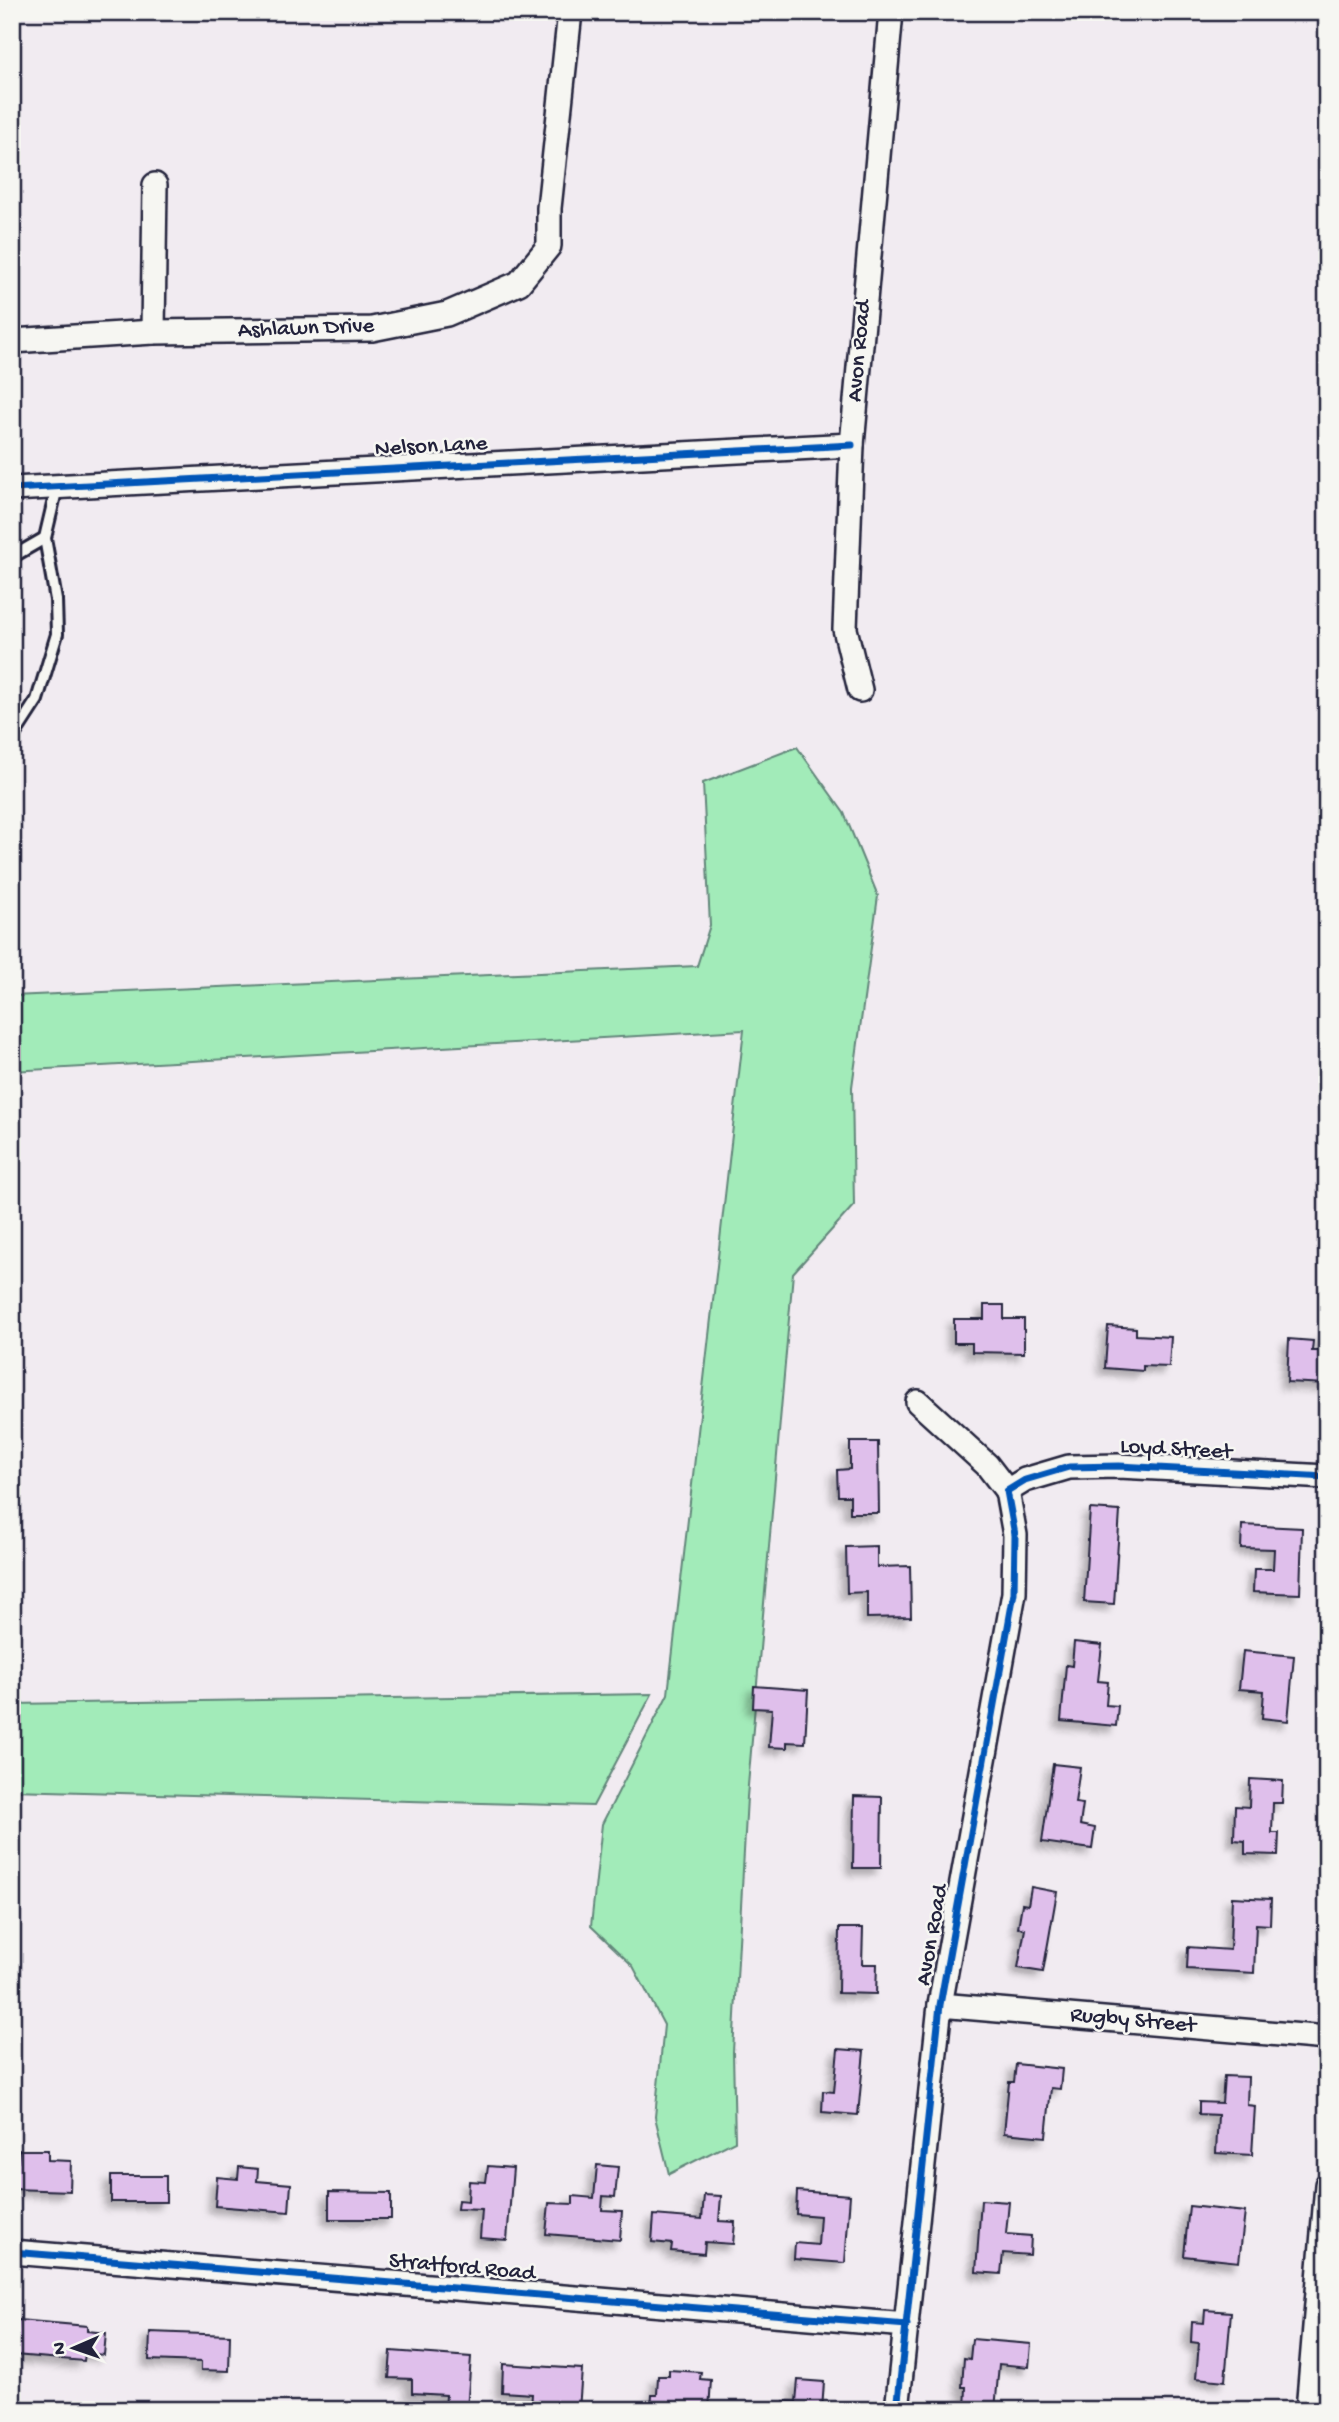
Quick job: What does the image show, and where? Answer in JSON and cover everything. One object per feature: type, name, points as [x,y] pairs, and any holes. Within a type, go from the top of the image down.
[{"type":"street","name":"Ashlawn Drive","points":[[12,341],[153,332],[372,330],[447,314],[519,283],[549,246],[550,208],[570,12]]},
{"type":"street","name":"Avon Road","points":[[860,690],[845,629],[852,445],[891,12]]},
{"type":"street","points":[[153,332],[156,185]]},
{"type":"street","name":"Nelson Lane","points":[[12,489],[852,445]]},
{"type":"street","name":"Avon Road","points":[[897,2410],[940,2005],[1014,1593],[1016,1486],[987,1465],[918,1402]]},
{"type":"street","name":"Loyd Street","points":[[1016,1486],[1069,1467],[1119,1466],[1327,1477]]},
{"type":"street","name":"Rugby Street","points":[[940,2005],[1327,2038]]},
{"type":"street","points":[[1308,2410],[1327,2185]]},
{"type":"street","name":"Stratford Road","points":[[12,2252],[907,2325]]},
{"type":"lane","points":[[13,737],[37,700],[57,634],[56,600],[45,538],[57,487]]},
{"type":"lane","points":[[12,557],[45,538]]},
{"type":"green space","points":[[797,747],[844,813],[878,896],[852,1087],[854,1205],[793,1273],[747,1797],[733,2052],[735,2141],[669,2174],[655,2117],[664,2025],[633,1966],[591,1926],[602,1824],[668,1694],[744,1030],[12,1071],[12,996],[697,966],[710,925],[703,783]]},
{"type":"green space","points":[[652,1694],[593,1806],[12,1790],[12,1704]]},
{"type":"building","points":[[984,1305],[1004,1305],[1004,1319],[1024,1319],[1024,1353],[972,1352],[972,1343],[954,1343],[954,1319],[984,1319]]},
{"type":"building","points":[[1108,1326],[1136,1328],[1136,1335],[1171,1337],[1169,1367],[1143,1366],[1143,1371],[1105,1368]]},
{"type":"building","points":[[1321,1336],[1327,1336],[1327,1384],[1287,1382],[1289,1339],[1313,1341],[1312,1351],[1321,1351]]},
{"type":"building","points":[[850,1442],[878,1442],[879,1513],[850,1513],[850,1496],[838,1496],[837,1470],[850,1469]]},
{"type":"building","points":[[1090,1509],[1120,1511],[1114,1604],[1084,1602]]},
{"type":"building","points":[[1242,1525],[1302,1528],[1300,1594],[1253,1592],[1254,1569],[1273,1569],[1274,1549],[1241,1548]]},
{"type":"building","points":[[877,1546],[877,1567],[910,1566],[911,1617],[867,1618],[867,1592],[847,1593],[846,1547]]},
{"type":"building","points":[[1074,1642],[1102,1645],[1098,1681],[1108,1682],[1106,1705],[1118,1706],[1116,1726],[1061,1721],[1066,1665],[1072,1666]]},
{"type":"building","points":[[1243,1651],[1294,1656],[1288,1721],[1262,1718],[1264,1691],[1239,1689]]},
{"type":"building","points":[[754,1686],[808,1690],[805,1743],[787,1742],[787,1748],[769,1747],[772,1709],[753,1708]]},
{"type":"building","points":[[1053,1764],[1080,1767],[1075,1803],[1083,1804],[1080,1825],[1095,1828],[1092,1849],[1042,1842]]},
{"type":"building","points":[[1250,1779],[1283,1781],[1282,1803],[1273,1803],[1272,1833],[1279,1833],[1278,1855],[1245,1854],[1245,1841],[1234,1840],[1235,1806],[1249,1807]]},
{"type":"building","points":[[854,1796],[882,1797],[881,1868],[853,1868]]},
{"type":"building","points":[[1031,1887],[1057,1892],[1043,1972],[1018,1968],[1025,1929],[1018,1928],[1022,1904],[1028,1905]]},
{"type":"building","points":[[1232,1897],[1271,1899],[1270,1925],[1256,1924],[1254,1973],[1187,1969],[1188,1947],[1230,1950]]},
{"type":"building","points":[[839,1928],[863,1928],[862,1964],[877,1964],[876,1994],[838,1993]]},
{"type":"building","points":[[838,2049],[864,2051],[858,2115],[822,2112],[823,2091],[834,2092]]},
{"type":"building","points":[[1016,2064],[1062,2069],[1060,2089],[1051,2088],[1046,2137],[1004,2133],[1009,2082],[1014,2082]]},
{"type":"building","points":[[1224,2076],[1248,2077],[1247,2105],[1255,2106],[1252,2155],[1216,2153],[1218,2115],[1199,2114],[1199,2102],[1222,2103]]},
{"type":"building","points":[[19,2150],[48,2150],[48,2160],[71,2161],[70,2191],[12,2189],[12,2162],[18,2162]]},
{"type":"building","points":[[597,2165],[618,2167],[615,2197],[603,2196],[602,2210],[622,2211],[620,2240],[546,2234],[549,2203],[573,2204],[573,2196],[594,2198]]},
{"type":"building","points":[[488,2166],[513,2168],[507,2240],[480,2238],[482,2210],[457,2209],[458,2200],[468,2201],[469,2181],[486,2182]]},
{"type":"building","points":[[239,2167],[258,2169],[257,2181],[291,2184],[289,2212],[215,2206],[217,2177],[238,2179]]},
{"type":"building","points":[[111,2176],[166,2176],[166,2202],[111,2202]]},
{"type":"building","points":[[797,2191],[850,2195],[845,2263],[794,2259],[795,2243],[818,2245],[820,2216],[796,2214]]},
{"type":"building","points":[[329,2192],[391,2193],[391,2219],[329,2219]]},
{"type":"building","points":[[704,2195],[721,2196],[719,2221],[735,2222],[733,2244],[705,2242],[704,2254],[671,2251],[672,2244],[652,2242],[654,2215],[702,2219]]},
{"type":"building","points":[[981,2200],[1009,2202],[1006,2234],[1031,2236],[1030,2255],[1003,2253],[1001,2274],[976,2272]]},
{"type":"building","points":[[1189,2206],[1245,2212],[1239,2262],[1184,2256]]},
{"type":"building","points":[[1205,2310],[1231,2312],[1225,2381],[1196,2378],[1199,2343],[1191,2342],[1192,2322],[1204,2323]]},
{"type":"building","points":[[18,2320],[87,2326],[87,2331],[106,2333],[104,2355],[85,2353],[84,2361],[15,2355]]},
{"type":"building","points":[[150,2332],[230,2335],[229,2371],[201,2370],[201,2362],[149,2360]]},
{"type":"building","points":[[972,2339],[1031,2344],[1029,2367],[999,2364],[995,2410],[965,2410],[966,2387],[962,2387],[964,2358],[970,2359]]},
{"type":"building","points":[[391,2351],[471,2357],[467,2410],[445,2410],[446,2395],[412,2393],[412,2379],[389,2378]]},
{"type":"building","points":[[503,2364],[582,2369],[579,2410],[531,2408],[532,2394],[502,2392]]},
{"type":"building","points":[[669,2370],[701,2372],[700,2379],[711,2380],[709,2410],[651,2410],[652,2395],[657,2395],[658,2376],[669,2376]]},
{"type":"building","points":[[798,2380],[824,2382],[822,2410],[784,2410],[784,2401],[796,2402]]},
{"type":"cycle path","points":[[12,489],[852,445]]},
{"type":"cycle path","points":[[897,2410],[940,2005],[1014,1593],[1015,1535],[1007,1491],[1025,1480],[1069,1467],[1119,1466],[1327,1477]]},
{"type":"cycle path","points":[[12,2252],[907,2325]]}]
